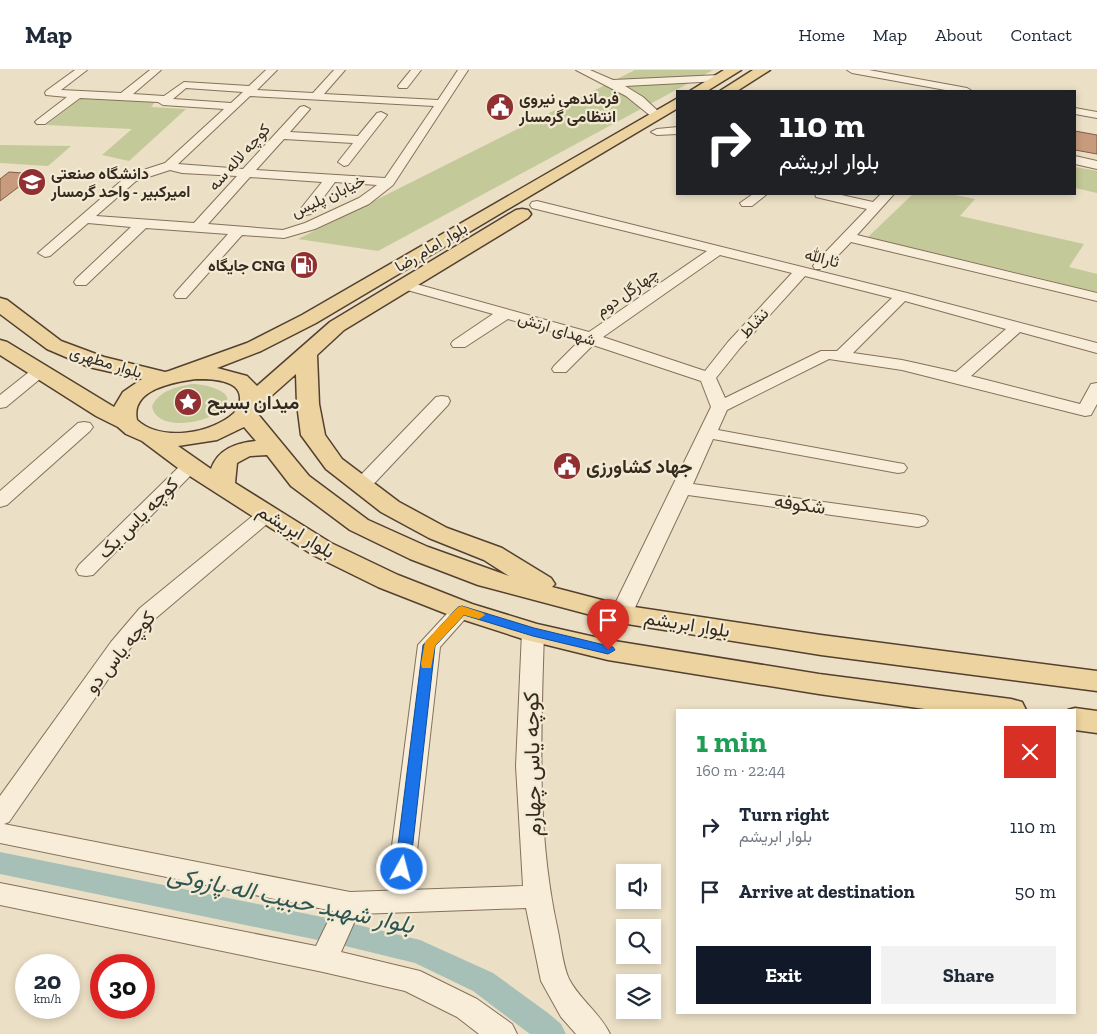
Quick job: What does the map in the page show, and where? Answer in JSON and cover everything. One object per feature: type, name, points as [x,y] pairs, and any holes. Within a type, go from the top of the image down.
[{"type":"main road","points":[[699,90],[734,70]]},
{"type":"main road","points":[[729,90],[763,70]]},
{"type":"main road","name":"بلوار امام رضا","points":[[151,437],[171,439],[194,438],[234,424],[337,326],[538,205],[656,123],[676,104]]},
{"type":"main road","name":"بلوار امام رضا","points":[[126,422],[124,411],[129,400],[140,390],[254,347],[270,339],[309,319],[656,123],[676,120]]},
{"type":"main road","name":"بلوار مطهری","points":[[5,310],[54,346],[97,362],[171,377]]},
{"type":"main road","points":[[270,339],[272,350],[277,353],[308,353],[308,404],[313,435],[334,464],[390,507],[438,533],[493,554],[563,598]]},
{"type":"main road","name":"بلوار مطهری","points":[[3,349],[104,411],[126,422],[135,431],[151,437]]},
{"type":"main road","name":"بلوار ابریشم","points":[[171,377],[205,373],[231,377],[244,383],[251,392],[249,408],[273,448],[300,481],[360,525],[419,553],[488,579],[621,614],[821,645],[1097,681]]},
{"type":"main road","name":"بلوار ابریشم","points":[[151,437],[190,466],[322,549],[388,581],[462,610],[533,632],[608,650],[819,684],[1004,709]]},
{"type":"main road","points":[[222,486],[224,466],[229,458],[244,450],[258,447],[273,448]]},
{"type":"main road","points":[[1076,719],[1097,722]]},
{"type":"street","points":[[82,70],[50,93],[167,99]]},
{"type":"street","points":[[123,97],[156,70]]},
{"type":"street","points":[[316,96],[340,70]]},
{"type":"street","points":[[403,86],[416,70]]},
{"type":"street","name":"خیابان پلیس","points":[[84,218],[284,234],[310,226],[364,200],[389,182],[463,70]]},
{"type":"street","points":[[584,70],[615,84],[645,103],[656,123],[676,129]]},
{"type":"street","points":[[852,70],[962,90]]},
{"type":"street","points":[[45,253],[132,178],[169,166],[271,71]]},
{"type":"street","points":[[195,75],[163,102],[234,106]]},
{"type":"street","points":[[615,84],[720,78]]},
{"type":"street","points":[[184,85],[316,96],[441,103]]},
{"type":"street","points":[[41,122],[78,94]]},
{"type":"street","points":[[1076,111],[1092,114],[1097,102]]},
{"type":"street","name":"کوچه لاله سه","points":[[198,227],[304,109]]},
{"type":"street","points":[[344,162],[381,115]]},
{"type":"street","points":[[281,135],[362,140]]},
{"type":"street","points":[[1076,160],[1097,165]]},
{"type":"street","points":[[169,166],[182,169],[389,182]]},
{"type":"street","points":[[306,211],[331,179]]},
{"type":"street","points":[[747,203],[760,195]]},
{"type":"street","points":[[825,195],[876,207]]},
{"type":"street","points":[[820,266],[887,195]]},
{"type":"street","name":"ثارالله","points":[[538,205],[802,270],[1097,348]]},
{"type":"street","points":[[81,282],[143,223]]},
{"type":"street","points":[[181,295],[239,230]]},
{"type":"street","points":[[848,237],[1097,297]]},
{"type":"street","name":"چهارگل دوم","points":[[560,369],[591,338],[718,250]]},
{"type":"street","name":"نشاط","points":[[708,378],[802,270]]},
{"type":"street","name":"شهدای ارتش","points":[[405,285],[591,338],[708,378]]},
{"type":"street","points":[[841,356],[902,296]]},
{"type":"street","points":[[459,344],[506,313]]},
{"type":"street","points":[[959,378],[1017,327]]},
{"type":"street","points":[[621,614],[720,407],[827,354],[902,365],[1085,411],[1097,388]]},
{"type":"street","points":[[0,402],[40,371]]},
{"type":"street","points":[[708,378],[720,407]]},
{"type":"street","points":[[361,486],[442,401]]},
{"type":"street","points":[[0,501],[84,427]]},
{"type":"street","points":[[707,433],[898,468]]},
{"type":"street","name":"کوچه یاس یک","points":[[86,570],[190,466]]},
{"type":"street","name":"شکوفه","points":[[681,488],[918,520]]},
{"type":"street","name":"کوچه یاس دو","points":[[0,815],[119,647],[136,627],[182,583],[267,514]]},
{"type":"street","points":[[402,869],[429,645],[462,610]]},
{"type":"street","name":"کوچه یاس چهارم","points":[[533,632],[528,766],[536,897],[554,980],[570,1008],[594,1034]]},
{"type":"street","points":[[0,833],[350,903],[536,897]]},
{"type":"street","points":[[0,894],[323,960],[410,980],[467,1008],[502,1034]]},
{"type":"street","points":[[323,960],[350,903]]},
{"type":"green space","points":[[635,70],[713,70],[378,251],[298,239]]},
{"type":"green space","points":[[83,97],[156,101],[151,107],[186,109],[129,161],[102,155],[132,129],[46,125]]},
{"type":"green space","points":[[0,145],[71,146],[48,166],[0,163]]},
{"type":"green space","points":[[1076,167],[1097,171],[1097,193],[1076,188]]},
{"type":"green space","points":[[912,195],[955,195],[975,199],[960,216],[1084,244],[1069,267],[1097,274],[1097,292],[868,237]]},
{"type":"green space","points":[[199,384],[221,391],[228,400],[225,406],[210,417],[190,422],[170,422],[155,414],[152,406],[159,396],[174,388]]},
{"type":"building","points":[[1076,131],[1097,135],[1097,154],[1076,150]]},
{"type":"building","points":[[9,172],[36,174],[0,201],[0,179]]},
{"type":"waterway","name":"بلوار شهید حبیب اله پازوکی","points":[[0,863],[337,932],[420,952],[483,982],[538,1022],[551,1034]]},
{"type":"slow traffic","points":[[427,664],[429,645],[462,610],[479,615]]},
{"type":"place","name":"فرماندهی نیروی انتظامی گرمسار","points":[[500,107]]},
{"type":"place","name":"دانشگاه صنعتی امیرکبیر - واحد گرمسار","points":[[32,182]]},
{"type":"place","name":"جایگاه CNG","points":[[304,265]]},
{"type":"place","name":"میدان بسیح","points":[[188,402]]},
{"type":"place","name":"جهاد کشاورزی","points":[[567,466]]},
{"type":"route","points":[[402,869],[429,645],[462,610],[533,632],[608,650]]}]
